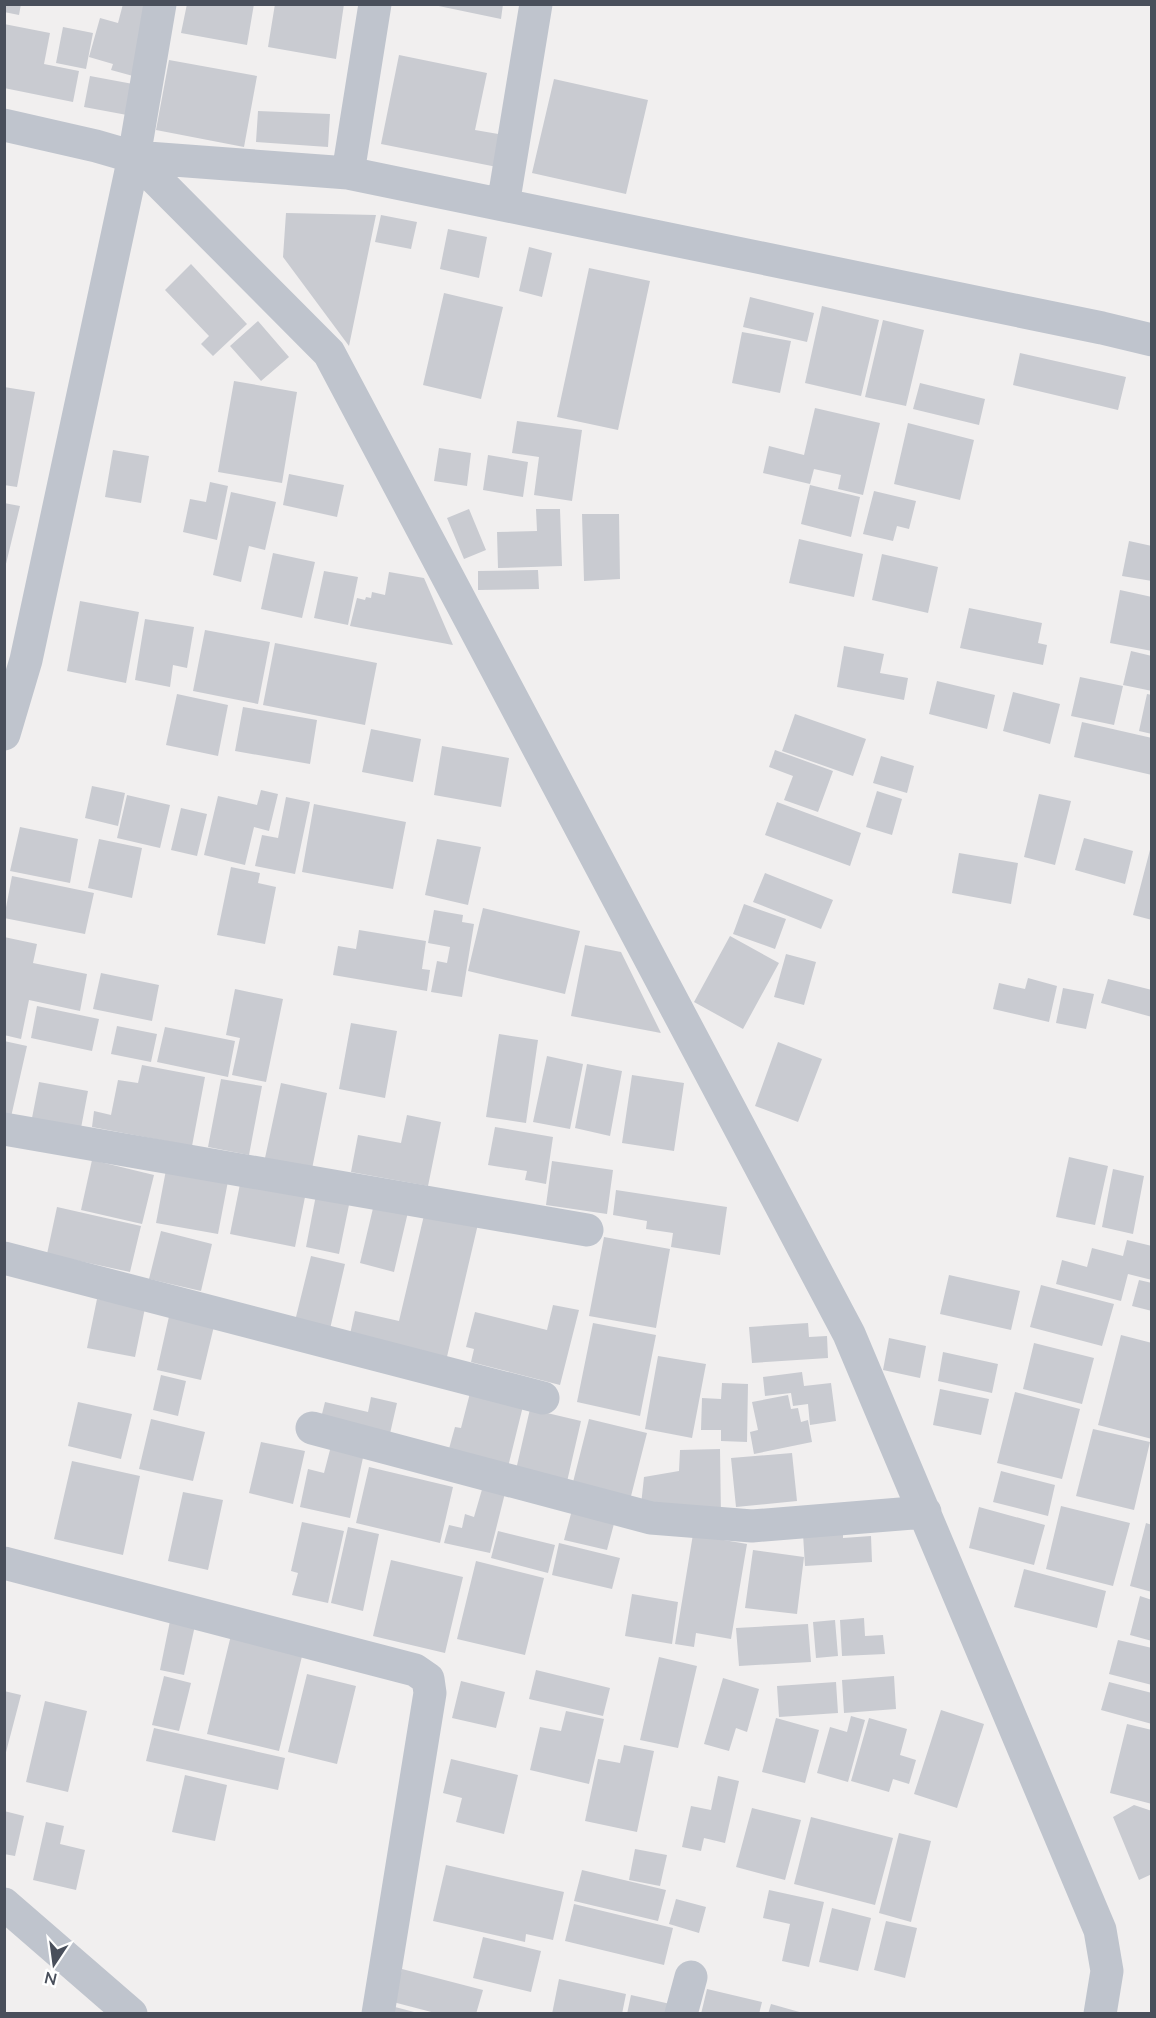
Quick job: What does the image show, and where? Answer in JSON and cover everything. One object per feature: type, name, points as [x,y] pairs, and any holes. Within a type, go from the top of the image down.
[{"type":"street","points":[[4,734],[26,660],[134,157],[160,4]]},
{"type":"street","points":[[348,173],[375,4]]},
{"type":"street","points":[[503,205],[536,4]]},
{"type":"street","points":[[4,125],[134,157],[348,173],[1152,340]]},
{"type":"street","points":[[134,157],[329,353],[849,1334],[1100,1930],[1107,1971],[1100,2013]]},
{"type":"street","points":[[4,1129],[587,1230]]},
{"type":"street","points":[[4,1258],[543,1398]]},
{"type":"street","points":[[312,1428],[651,1518],[752,1526],[925,1512]]},
{"type":"street","points":[[4,1563],[415,1670],[428,1679],[430,1693],[378,2013]]},
{"type":"street","points":[[4,1904],[131,2013]]},
{"type":"street","points":[[681,2013],[691,1977]]},
{"type":"building","points":[[4,4],[21,4],[19,15],[4,12]]},
{"type":"building","points":[[123,4],[153,4],[133,76],[111,70],[113,64],[89,57],[100,18],[118,23]]},
{"type":"building","points":[[187,4],[254,4],[247,45],[181,33]]},
{"type":"building","points":[[275,4],[344,4],[336,59],[268,47]]},
{"type":"building","points":[[429,4],[503,4],[501,19]]},
{"type":"building","points":[[4,24],[50,33],[44,64],[79,71],[73,102],[4,88]]},
{"type":"building","points":[[63,27],[93,33],[86,69],[56,63]]},
{"type":"building","points":[[399,55],[487,73],[475,130],[504,135],[497,167],[381,144]]},
{"type":"building","points":[[169,60],[257,76],[244,147],[156,130]]},
{"type":"building","points":[[90,76],[133,84],[127,115],[84,107]]},
{"type":"building","points":[[554,79],[648,100],[626,194],[532,173]]},
{"type":"building","points":[[258,111],[330,114],[328,147],[256,142]]},
{"type":"building","points":[[286,213],[376,215],[349,346],[283,257]]},
{"type":"building","points":[[381,215],[417,222],[411,249],[375,242]]},
{"type":"building","points":[[448,229],[487,237],[479,278],[440,269]]},
{"type":"building","points":[[529,247],[552,253],[542,297],[519,291]]},
{"type":"building","points":[[191,264],[247,324],[213,356],[201,344],[209,336],[165,290]]},
{"type":"building","points":[[589,268],[650,281],[618,430],[557,417]]},
{"type":"building","points":[[444,293],[503,307],[481,399],[423,385]]},
{"type":"building","points":[[750,297],[814,313],[807,342],[743,327]]},
{"type":"building","points":[[822,306],[879,320],[861,396],[805,383]]},
{"type":"building","points":[[883,320],[924,330],[906,406],[865,397]]},
{"type":"building","points":[[258,321],[289,357],[261,381],[230,346]]},
{"type":"building","points":[[742,332],[791,341],[780,393],[732,383]]},
{"type":"building","points":[[1020,353],[1126,377],[1118,410],[1013,385]]},
{"type":"building","points":[[234,381],[297,392],[282,483],[218,472]]},
{"type":"building","points":[[920,383],[985,399],[979,425],[913,409]]},
{"type":"building","points":[[4,387],[35,392],[17,487],[4,485]]},
{"type":"building","points":[[815,408],[880,423],[863,495],[838,489],[841,475],[814,469],[810,484],[763,473],[769,446],[804,455]]},
{"type":"building","points":[[517,421],[582,430],[572,501],[534,495],[539,457],[512,453]]},
{"type":"building","points":[[908,423],[974,440],[960,500],[894,484]]},
{"type":"building","points":[[439,448],[471,453],[467,486],[434,481]]},
{"type":"building","points":[[113,450],[149,456],[141,503],[105,497]]},
{"type":"building","points":[[488,455],[528,462],[523,497],[483,490]]},
{"type":"building","points":[[289,474],[344,485],[337,517],[283,505]]},
{"type":"building","points":[[210,482],[228,486],[217,540],[183,532],[190,499],[206,502]]},
{"type":"building","points":[[810,485],[860,497],[851,537],[801,524]]},
{"type":"building","points":[[874,491],[916,501],[909,529],[897,526],[893,541],[863,534]]},
{"type":"building","points":[[231,492],[276,502],[265,550],[249,546],[241,582],[213,575]]},
{"type":"building","points":[[4,503],[20,506],[5,568],[4,568]]},
{"type":"building","points":[[469,509],[486,550],[464,559],[447,518]]},
{"type":"building","points":[[536,509],[560,509],[562,566],[498,568],[497,532],[537,531]]},
{"type":"building","points":[[582,514],[619,514],[620,579],[584,581]]},
{"type":"building","points":[[799,539],[863,554],[854,597],[789,583]]},
{"type":"building","points":[[1129,541],[1152,546],[1152,581],[1122,576]]},
{"type":"building","points":[[273,553],[315,562],[302,618],[261,609]]},
{"type":"building","points":[[882,554],[938,567],[928,613],[872,600]]},
{"type":"building","points":[[538,570],[539,589],[478,590],[478,571]]},
{"type":"building","points":[[324,571],[358,577],[348,625],[314,618]]},
{"type":"building","points":[[389,572],[424,578],[453,645],[350,626],[357,598],[365,600],[366,597],[371,598],[372,592],[385,595]]},
{"type":"building","points":[[1120,590],[1152,597],[1152,651],[1110,643]]},
{"type":"building","points":[[80,601],[139,612],[126,683],[67,671]]},
{"type":"building","points":[[969,608],[1042,623],[1038,643],[1047,645],[1043,665],[960,648]]},
{"type":"building","points":[[145,619],[194,627],[187,668],[173,665],[170,687],[135,680]]},
{"type":"building","points":[[205,630],[270,642],[258,704],[193,691]]},
{"type":"building","points":[[275,643],[377,663],[365,725],[263,705]]},
{"type":"building","points":[[844,646],[884,654],[880,673],[908,678],[904,700],[837,687]]},
{"type":"building","points":[[1131,651],[1152,656],[1152,691],[1123,685]]},
{"type":"building","points":[[1080,677],[1123,686],[1114,725],[1071,716]]},
{"type":"building","points":[[937,681],[995,695],[987,729],[929,714]]},
{"type":"building","points":[[1013,692],[1060,704],[1050,744],[1003,731]]},
{"type":"building","points":[[177,694],[228,705],[218,756],[166,745]]},
{"type":"building","points":[[1147,694],[1152,695],[1152,734],[1139,731]]},
{"type":"building","points":[[243,707],[317,720],[310,764],[235,751]]},
{"type":"building","points":[[795,714],[866,739],[853,776],[782,751]]},
{"type":"building","points":[[1082,722],[1152,738],[1152,775],[1074,757]]},
{"type":"building","points":[[371,729],[421,739],[413,782],[362,772]]},
{"type":"building","points":[[442,746],[509,758],[501,807],[434,795]]},
{"type":"building","points":[[775,750],[833,771],[818,812],[784,800],[793,776],[769,767]]},
{"type":"building","points":[[881,756],[914,766],[907,793],[873,783]]},
{"type":"building","points":[[92,786],[125,793],[118,826],[85,818]]},
{"type":"building","points":[[261,790],[278,794],[269,831],[254,827],[245,865],[204,855],[218,796],[257,805]]},
{"type":"building","points":[[877,791],[902,799],[892,835],[866,827]]},
{"type":"building","points":[[1039,794],[1071,801],[1055,865],[1024,857]]},
{"type":"building","points":[[127,795],[170,805],[160,848],[117,838]]},
{"type":"building","points":[[286,797],[310,802],[295,874],[255,866],[262,835],[278,838]]},
{"type":"building","points":[[777,802],[861,833],[850,866],[765,835]]},
{"type":"building","points":[[314,804],[406,822],[393,889],[302,872]]},
{"type":"building","points":[[181,808],[207,814],[197,856],[171,850]]},
{"type":"building","points":[[20,827],[78,839],[70,883],[10,871]]},
{"type":"building","points":[[1084,838],[1133,851],[1125,884],[1075,870]]},
{"type":"building","points":[[99,839],[142,848],[132,898],[88,888]]},
{"type":"building","points":[[437,839],[481,847],[468,905],[425,895]]},
{"type":"building","points":[[1152,846],[1152,920],[1133,915]]},
{"type":"building","points":[[959,853],[1018,863],[1011,904],[952,893]]},
{"type":"building","points":[[231,867],[260,873],[258,883],[276,887],[265,944],[217,935]]},
{"type":"building","points":[[765,873],[833,900],[821,929],[753,902]]},
{"type":"building","points":[[12,876],[94,893],[85,934],[4,918]]},
{"type":"building","points":[[744,904],[786,919],[775,949],[733,934]]},
{"type":"building","points":[[483,908],[580,931],[565,994],[468,971]]},
{"type":"building","points":[[434,910],[463,915],[462,922],[474,924],[462,997],[431,992],[437,961],[447,963],[450,947],[428,943]]},
{"type":"building","points":[[359,930],[426,941],[422,969],[430,970],[427,991],[333,975],[338,946],[356,949]]},
{"type":"building","points":[[730,936],[779,963],[743,1029],[694,1002]]},
{"type":"building","points":[[4,937],[37,944],[33,963],[87,974],[80,1011],[29,1000],[21,1039],[4,1035]]},
{"type":"building","points":[[585,945],[621,952],[661,1033],[571,1016]]},
{"type":"building","points":[[786,954],[816,962],[804,1005],[774,997]]},
{"type":"building","points":[[101,973],[159,985],[152,1021],[93,1009]]},
{"type":"building","points":[[1028,978],[1057,986],[1049,1022],[993,1009],[999,983],[1025,989]]},
{"type":"building","points":[[1108,979],[1152,990],[1152,1017],[1101,1003]]},
{"type":"building","points":[[1063,988],[1094,994],[1086,1029],[1056,1023]]},
{"type":"building","points":[[235,989],[283,999],[266,1082],[232,1075],[240,1038],[226,1035]]},
{"type":"building","points":[[37,1006],[99,1019],[92,1051],[31,1038]]},
{"type":"building","points":[[351,1023],[397,1031],[385,1098],[339,1089]]},
{"type":"building","points":[[117,1026],[157,1034],[151,1062],[111,1054]]},
{"type":"building","points":[[165,1027],[235,1041],[228,1077],[157,1062]]},
{"type":"building","points":[[499,1034],[538,1040],[526,1123],[486,1117]]},
{"type":"building","points":[[4,1041],[27,1046],[11,1117],[4,1115]]},
{"type":"building","points":[[778,1042],[822,1059],[798,1122],[755,1106]]},
{"type":"building","points":[[547,1056],[583,1064],[570,1129],[533,1122]]},
{"type":"building","points":[[587,1064],[622,1071],[610,1136],[575,1128]]},
{"type":"building","points":[[142,1065],[205,1077],[192,1146],[92,1127],[94,1111],[111,1115],[118,1080],[138,1083]]},
{"type":"building","points":[[632,1075],[684,1083],[674,1151],[622,1143]]},
{"type":"building","points":[[221,1079],[262,1086],[249,1155],[208,1147]]},
{"type":"building","points":[[39,1082],[88,1091],[81,1128],[32,1118]]},
{"type":"building","points":[[281,1083],[327,1093],[312,1169],[265,1158]]},
{"type":"building","points":[[407,1115],[441,1122],[428,1186],[351,1172],[358,1135],[401,1143]]},
{"type":"building","points":[[495,1127],[553,1137],[546,1184],[525,1180],[527,1171],[488,1165]]},
{"type":"building","points":[[1069,1157],[1108,1166],[1095,1225],[1056,1217]]},
{"type":"building","points":[[92,1160],[154,1175],[142,1224],[81,1210]]},
{"type":"building","points":[[552,1161],[613,1170],[607,1214],[546,1205]]},
{"type":"building","points":[[1113,1169],[1144,1176],[1133,1234],[1102,1227]]},
{"type":"building","points":[[166,1170],[228,1181],[218,1234],[156,1223]]},
{"type":"building","points":[[241,1179],[306,1192],[295,1247],[230,1234]]},
{"type":"building","points":[[616,1190],[727,1207],[720,1255],[671,1247],[673,1233],[646,1229],[647,1221],[613,1215]]},
{"type":"building","points":[[316,1195],[350,1200],[339,1254],[306,1247]]},
{"type":"building","points":[[374,1204],[408,1212],[394,1272],[360,1263]]},
{"type":"building","points":[[57,1207],[141,1226],[130,1272],[47,1254]]},
{"type":"building","points":[[425,1211],[478,1224],[446,1361],[349,1339],[355,1311],[399,1321]]},
{"type":"building","points":[[161,1231],[212,1244],[201,1291],[149,1279]]},
{"type":"building","points":[[604,1237],[670,1249],[656,1328],[589,1316]]},
{"type":"building","points":[[1127,1240],[1152,1246],[1152,1280],[1128,1274],[1121,1301],[1056,1284],[1062,1260],[1087,1267],[1092,1248],[1123,1256]]},
{"type":"building","points":[[311,1256],[345,1264],[330,1329],[295,1321]]},
{"type":"building","points":[[949,1275],[1020,1291],[1011,1330],[940,1314]]},
{"type":"building","points":[[1139,1280],[1152,1283],[1152,1311],[1132,1306]]},
{"type":"building","points":[[1041,1285],[1114,1304],[1102,1346],[1030,1327]]},
{"type":"building","points":[[97,1299],[145,1308],[135,1357],[87,1348]]},
{"type":"building","points":[[553,1305],[579,1310],[560,1385],[471,1362],[474,1349],[466,1347],[475,1312],[547,1330]]},
{"type":"building","points":[[170,1312],[215,1322],[201,1380],[157,1370]]},
{"type":"building","points":[[593,1323],[656,1335],[640,1416],[577,1402]]},
{"type":"building","points":[[808,1323],[809,1337],[827,1336],[828,1358],[752,1363],[749,1327]]},
{"type":"building","points":[[1121,1335],[1152,1343],[1152,1439],[1098,1425]]},
{"type":"building","points":[[889,1338],[926,1346],[920,1378],[883,1370]]},
{"type":"building","points":[[1034,1343],[1094,1358],[1082,1404],[1023,1389]]},
{"type":"building","points":[[943,1352],[998,1364],[992,1393],[938,1381]]},
{"type":"building","points":[[658,1356],[706,1364],[692,1438],[645,1429]]},
{"type":"building","points":[[802,1372],[804,1386],[831,1383],[836,1421],[810,1425],[808,1404],[793,1406],[791,1393],[765,1396],[763,1377]]},
{"type":"building","points":[[161,1375],[186,1381],[178,1416],[153,1410]]},
{"type":"building","points":[[722,1383],[748,1384],[747,1442],[721,1441],[721,1430],[701,1430],[702,1398],[721,1399]]},
{"type":"building","points":[[940,1389],[989,1399],[981,1435],[933,1425]]},
{"type":"building","points":[[1015,1392],[1080,1409],[1062,1479],[997,1463]]},
{"type":"building","points":[[470,1393],[523,1406],[507,1471],[447,1456],[455,1427],[461,1428]]},
{"type":"building","points":[[788,1395],[791,1409],[798,1408],[801,1422],[808,1420],[812,1442],[754,1454],[750,1432],[758,1430],[752,1402]]},
{"type":"building","points":[[371,1397],[397,1403],[389,1438],[320,1422],[325,1402],[368,1412]]},
{"type":"building","points":[[78,1402],[132,1414],[121,1459],[68,1446]]},
{"type":"building","points":[[530,1409],[581,1421],[566,1486],[515,1474]]},
{"type":"building","points":[[151,1419],[205,1432],[193,1481],[139,1469]]},
{"type":"building","points":[[589,1419],[647,1433],[629,1504],[571,1490]]},
{"type":"building","points":[[1093,1429],[1150,1442],[1134,1510],[1076,1496]]},
{"type":"building","points":[[261,1442],[305,1451],[293,1504],[249,1493]]},
{"type":"building","points":[[331,1446],[364,1453],[350,1518],[300,1507],[308,1469],[324,1473]]},
{"type":"building","points":[[720,1449],[721,1518],[641,1505],[644,1477],[679,1471],[680,1450]]},
{"type":"building","points":[[792,1453],[797,1501],[736,1507],[731,1458]]},
{"type":"building","points":[[72,1461],[140,1476],[123,1555],[54,1539]]},
{"type":"building","points":[[369,1467],[453,1487],[440,1543],[356,1523]]},
{"type":"building","points":[[1001,1471],[1055,1485],[1048,1516],[993,1502]]},
{"type":"building","points":[[483,1486],[506,1489],[490,1553],[444,1543],[449,1525],[462,1528],[465,1514],[474,1517]]},
{"type":"building","points":[[183,1492],[223,1500],[208,1570],[168,1561]]},
{"type":"building","points":[[1061,1506],[1130,1523],[1113,1586],[1046,1569]]},
{"type":"building","points":[[979,1507],[1045,1525],[1034,1565],[969,1548]]},
{"type":"building","points":[[572,1510],[615,1520],[607,1550],[564,1540]]},
{"type":"building","points":[[302,1522],[344,1531],[328,1603],[292,1595],[298,1573],[291,1571]]},
{"type":"building","points":[[1146,1523],[1152,1525],[1152,1592],[1130,1586]]},
{"type":"building","points":[[348,1527],[379,1534],[363,1611],[331,1603]]},
{"type":"building","points":[[694,1528],[718,1539],[747,1544],[731,1639],[696,1633],[694,1647],[675,1644]]},
{"type":"building","points":[[498,1531],[555,1545],[548,1573],[491,1558]]},
{"type":"building","points":[[843,1532],[843,1538],[871,1536],[872,1562],[805,1566],[803,1534]]},
{"type":"building","points":[[559,1543],[620,1558],[612,1589],[552,1575]]},
{"type":"building","points":[[753,1550],[804,1557],[797,1614],[745,1608]]},
{"type":"building","points":[[391,1560],[463,1577],[445,1653],[373,1636]]},
{"type":"building","points":[[476,1561],[544,1578],[525,1655],[457,1639]]},
{"type":"building","points":[[1024,1569],[1106,1591],[1097,1628],[1014,1607]]},
{"type":"building","points":[[632,1594],[678,1602],[672,1644],[625,1636]]},
{"type":"building","points":[[1140,1596],[1152,1600],[1152,1641],[1130,1635]]},
{"type":"building","points":[[171,1616],[196,1621],[184,1675],[160,1670]]},
{"type":"building","points":[[864,1618],[865,1636],[883,1635],[885,1654],[842,1656],[840,1620]]},
{"type":"building","points":[[835,1620],[838,1656],[816,1658],[813,1622]]},
{"type":"building","points":[[808,1624],[811,1662],[739,1666],[736,1628]]},
{"type":"building","points":[[232,1631],[304,1648],[279,1751],[207,1734]]},
{"type":"building","points":[[1118,1640],[1152,1648],[1152,1685],[1109,1674]]},
{"type":"building","points":[[659,1657],[697,1666],[678,1748],[640,1740]]},
{"type":"building","points":[[536,1670],[610,1688],[603,1716],[529,1699]]},
{"type":"building","points":[[307,1674],[356,1686],[337,1764],[288,1752]]},
{"type":"building","points":[[164,1676],[191,1683],[179,1731],[152,1725]]},
{"type":"building","points":[[894,1676],[896,1709],[844,1713],[842,1680]]},
{"type":"building","points":[[723,1678],[759,1689],[747,1732],[736,1728],[729,1751],[704,1744]]},
{"type":"building","points":[[461,1681],[505,1692],[496,1728],[452,1718]]},
{"type":"building","points":[[836,1682],[838,1713],[779,1717],[777,1686]]},
{"type":"building","points":[[1109,1682],[1152,1693],[1152,1724],[1101,1710]]},
{"type":"building","points":[[4,1691],[21,1695],[5,1756],[4,1756]]},
{"type":"building","points":[[45,1701],[87,1711],[68,1792],[26,1782]]},
{"type":"building","points":[[941,1710],[984,1724],[957,1808],[914,1794]]},
{"type":"building","points":[[566,1711],[604,1719],[589,1784],[530,1770],[540,1727],[561,1731]]},
{"type":"building","points":[[851,1716],[865,1720],[848,1782],[817,1773],[830,1727],[847,1732]]},
{"type":"building","points":[[776,1718],[819,1730],[805,1783],[762,1772]]},
{"type":"building","points":[[869,1718],[907,1729],[900,1755],[916,1760],[909,1784],[893,1779],[889,1792],[851,1781]]},
{"type":"building","points":[[1127,1724],[1152,1730],[1152,1804],[1110,1793]]},
{"type":"building","points":[[154,1728],[285,1758],[278,1790],[146,1761]]},
{"type":"building","points":[[624,1745],[654,1751],[637,1832],[585,1821],[598,1759],[620,1763]]},
{"type":"building","points":[[451,1759],[518,1775],[504,1834],[456,1822],[462,1798],[443,1793]]},
{"type":"building","points":[[185,1775],[227,1785],[215,1841],[172,1832]]},
{"type":"building","points":[[718,1776],[739,1781],[725,1843],[704,1838],[701,1851],[682,1847],[691,1806],[711,1810]]},
{"type":"building","points":[[1134,1805],[1152,1811],[1152,1874],[1139,1880],[1113,1817]]},
{"type":"building","points":[[752,1808],[801,1820],[785,1880],[736,1867]]},
{"type":"building","points":[[4,1811],[24,1816],[15,1856],[4,1854]]},
{"type":"building","points":[[811,1817],[893,1838],[875,1905],[794,1884]]},
{"type":"building","points":[[46,1822],[64,1826],[60,1844],[85,1850],[76,1890],[33,1880]]},
{"type":"building","points":[[899,1833],[931,1841],[911,1922],[879,1913]]},
{"type":"building","points":[[635,1849],[667,1855],[660,1886],[629,1880]]},
{"type":"building","points":[[446,1865],[564,1892],[553,1940],[526,1934],[525,1942],[433,1921]]},
{"type":"building","points":[[582,1870],[666,1890],[658,1921],[574,1901]]},
{"type":"building","points":[[769,1890],[824,1902],[809,1967],[782,1961],[790,1924],[763,1918]]},
{"type":"building","points":[[676,1899],[706,1907],[699,1933],[669,1924]]},
{"type":"building","points":[[574,1904],[673,1928],[664,1965],[565,1941]]},
{"type":"building","points":[[832,1908],[871,1918],[858,1971],[819,1962]]},
{"type":"building","points":[[886,1921],[917,1928],[905,1978],[874,1970]]},
{"type":"building","points":[[483,1937],[541,1951],[531,1992],[473,1978]]},
{"type":"building","points":[[402,1969],[483,1990],[476,2014],[439,2014],[393,2002]]},
{"type":"building","points":[[559,1979],[626,1994],[622,2014],[552,2014]]},
{"type":"building","points":[[707,1989],[762,2002],[759,2014],[701,2014]]},
{"type":"building","points":[[631,1995],[679,2006],[677,2014],[627,2014]]},
{"type":"building","points":[[771,2004],[803,2013],[803,2014],[768,2014]]},
{"type":"building","points":[[395,2007],[418,2013],[418,2014],[393,2014]]}]
